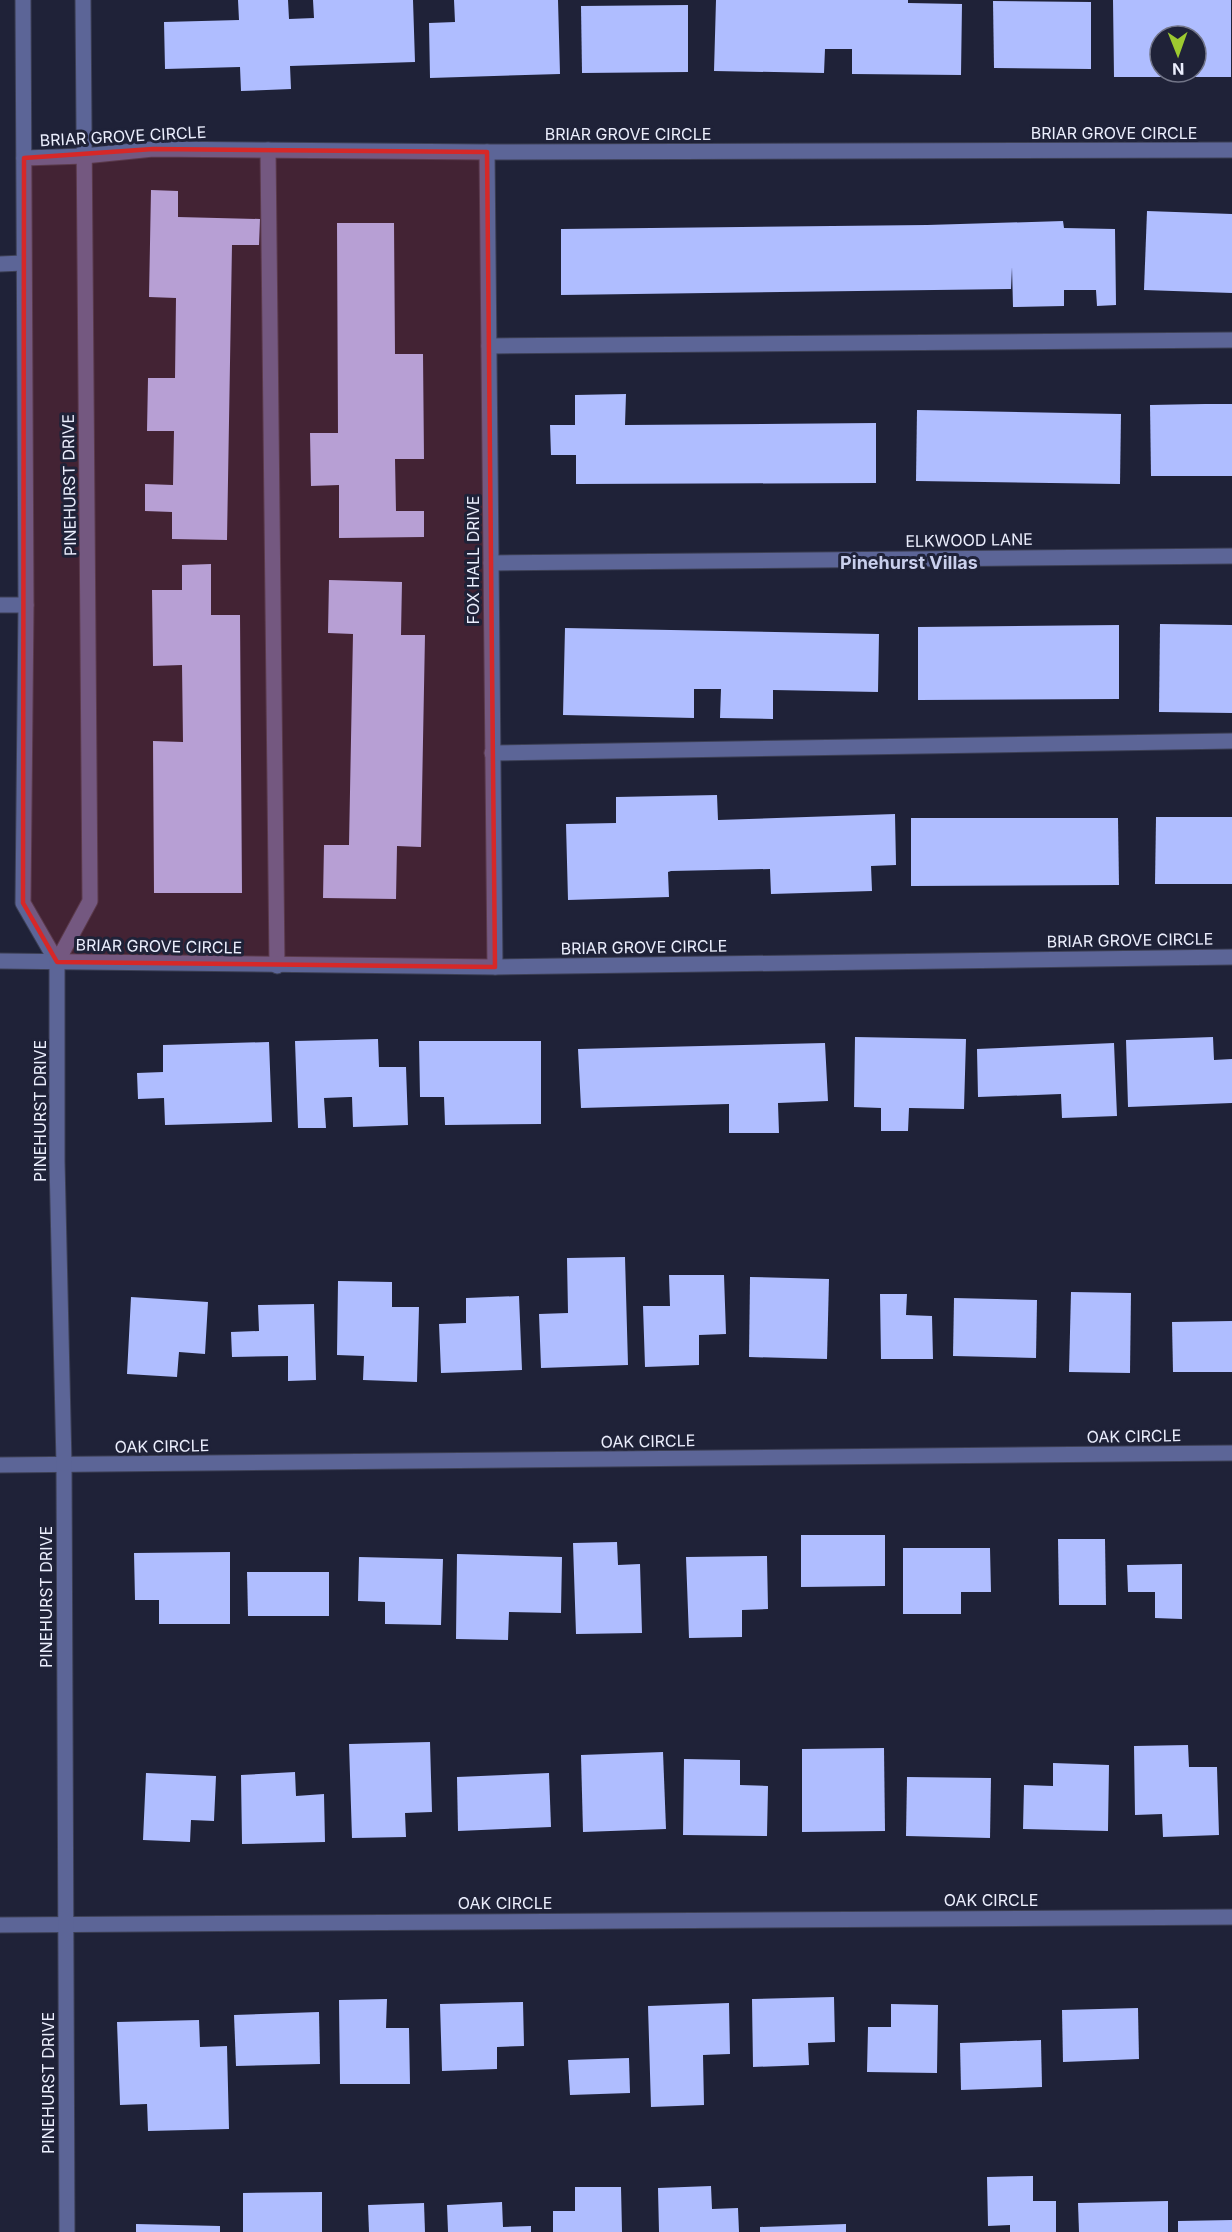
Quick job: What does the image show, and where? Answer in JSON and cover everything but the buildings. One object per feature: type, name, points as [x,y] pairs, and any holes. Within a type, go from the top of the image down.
[{"type":"street","name":"PINEHURST DRIVE","points":[[23,0],[26,605],[23,903],[57,962]]},
{"type":"street","name":"PINEHURST DRIVE","points":[[67,2232],[64,1464],[57,1161],[57,962],[90,901],[82,0]]},
{"type":"street","name":"BRIAR GROVE CIRCLE","points":[[24,158],[84,156],[153,149],[487,152],[1232,150]]},
{"type":"street","points":[[268,150],[277,966]]},
{"type":"street","name":"FOX HALL DRIVE","points":[[487,152],[495,967]]},
{"type":"street","points":[[0,264],[23,263]]},
{"type":"street","points":[[489,346],[1232,340]]},
{"type":"street","name":"ELKWOOD LANE","points":[[491,563],[1232,555]]},
{"type":"street","points":[[0,605],[26,605]]},
{"type":"street","points":[[492,753],[1232,741]]},
{"type":"street","name":"BRIAR GROVE CIRCLE","points":[[0,961],[495,967],[1232,957]]},
{"type":"street","name":"OAK CIRCLE","points":[[0,1465],[1232,1453]]},
{"type":"street","name":"OAK CIRCLE","points":[[0,1925],[1232,1917]]},
{"type":"highlighted area","points":[[153,149],[487,152],[495,967],[57,962],[23,903],[24,158]]},
{"type":"district","name":"Pinehurst Villas","points":[[909,562]]}]
